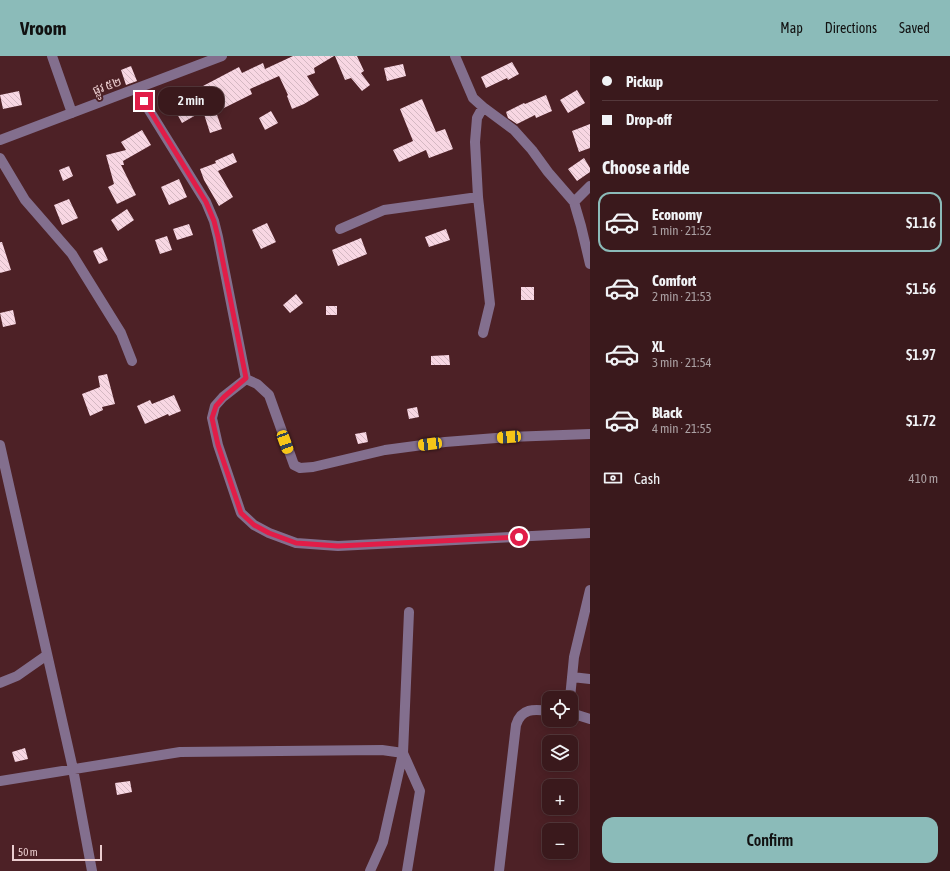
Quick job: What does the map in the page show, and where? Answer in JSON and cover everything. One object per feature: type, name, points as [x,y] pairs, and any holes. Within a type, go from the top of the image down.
[{"type":"street","points":[[52,56],[72,113]]},
{"type":"street","name":"ផ្លូវ ៥២","points":[[0,140],[222,56]]},
{"type":"street","points":[[455,56],[473,98],[514,130],[574,202],[590,264]]},
{"type":"street","points":[[136,89],[206,202],[214,221],[246,378]]},
{"type":"street","points":[[483,107],[476,118],[475,142],[478,197],[490,304],[483,333]]},
{"type":"street","points":[[0,158],[25,200],[72,254],[121,333],[132,361]]},
{"type":"street","points":[[574,202],[590,186]]},
{"type":"street","points":[[340,229],[369,215],[384,210],[478,197]]},
{"type":"street","points":[[246,378],[257,384],[269,395],[294,465],[300,468],[313,467],[385,450],[446,442],[509,437],[590,434]]},
{"type":"street","points":[[246,378],[216,406],[212,418],[218,445],[241,513],[254,525],[269,533],[296,543],[338,546],[590,533]]},
{"type":"street","points":[[0,445],[73,769],[92,871]]},
{"type":"street","points":[[571,691],[574,657],[590,590]]},
{"type":"street","points":[[370,871],[383,842],[403,753],[408,612]]},
{"type":"street","points":[[0,683],[17,676],[47,656]]},
{"type":"street","points":[[572,676],[590,679]]},
{"type":"street","points":[[499,871],[518,718],[523,713],[532,710],[542,711]]},
{"type":"street","points":[[578,715],[590,719]]},
{"type":"street","points":[[0,781],[180,752],[382,750],[403,753]]},
{"type":"street","points":[[403,753],[420,791],[407,871]]},
{"type":"building","points":[[293,56],[334,56],[314,68],[315,73],[307,76],[319,95],[292,109],[287,96],[288,95],[279,76],[250,89],[252,94],[216,112],[222,129],[210,133],[203,111],[182,123],[170,101],[183,94],[184,96],[239,67],[242,73],[263,63],[265,69]]},
{"type":"building","points":[[335,56],[357,56],[364,71],[361,73],[370,85],[362,91],[351,78],[345,80]]},
{"type":"building","points":[[512,62],[519,74],[508,80],[507,78],[486,88],[481,77]]},
{"type":"building","points":[[403,64],[406,76],[387,81],[384,68]]},
{"type":"building","points":[[131,66],[137,81],[126,85],[121,70]]},
{"type":"building","points":[[577,90],[585,103],[568,113],[560,100]]},
{"type":"building","points":[[19,91],[22,105],[3,109],[0,95]]},
{"type":"building","points":[[546,95],[552,111],[536,118],[535,115],[517,124],[508,118],[506,112],[524,103],[525,104]]},
{"type":"building","points":[[422,99],[436,132],[445,129],[453,149],[429,158],[426,150],[399,162],[393,150],[413,141],[400,109]]},
{"type":"building","points":[[271,111],[278,123],[265,130],[259,118]]},
{"type":"building","points":[[590,124],[590,148],[579,152],[572,131]]},
{"type":"building","points":[[142,130],[151,145],[123,161],[124,165],[121,165],[136,195],[117,204],[108,187],[114,184],[106,155],[126,150],[121,142]]},
{"type":"building","points":[[233,153],[237,162],[218,171],[233,197],[219,206],[204,180],[200,169],[216,163],[215,161]]},
{"type":"building","points":[[584,158],[590,168],[590,172],[577,181],[568,169]]},
{"type":"building","points":[[69,166],[73,176],[63,181],[59,170]]},
{"type":"building","points":[[179,179],[187,197],[169,205],[161,187]]},
{"type":"building","points":[[69,199],[78,218],[62,225],[54,205]]},
{"type":"building","points":[[127,209],[134,220],[118,231],[111,220]]},
{"type":"building","points":[[267,223],[276,242],[261,249],[252,230]]},
{"type":"building","points":[[189,224],[193,235],[177,240],[173,229]]},
{"type":"building","points":[[446,229],[450,240],[429,247],[425,237]]},
{"type":"building","points":[[167,236],[172,250],[160,254],[155,240]]},
{"type":"building","points":[[361,238],[367,254],[338,266],[332,250]]},
{"type":"building","points":[[0,242],[2,242],[11,270],[0,273]]},
{"type":"building","points":[[102,247],[108,260],[99,264],[93,251]]},
{"type":"building","points":[[521,287],[534,287],[534,300],[521,300]]},
{"type":"building","points":[[296,294],[303,303],[290,313],[283,305]]},
{"type":"building","points":[[326,306],[337,306],[337,315],[326,315]]},
{"type":"building","points":[[13,310],[16,324],[3,327],[0,313]]},
{"type":"building","points":[[449,355],[450,365],[431,365],[431,356]]},
{"type":"building","points":[[107,374],[115,404],[102,407],[103,410],[90,416],[82,394],[100,387],[98,376]]},
{"type":"building","points":[[174,395],[181,411],[169,416],[168,414],[145,424],[137,406],[150,400],[152,404]]},
{"type":"building","points":[[417,407],[419,417],[409,419],[407,409]]},
{"type":"building","points":[[366,432],[368,442],[358,444],[355,434]]},
{"type":"building","points":[[25,748],[28,759],[15,762],[12,752]]},
{"type":"building","points":[[130,781],[132,792],[117,795],[115,783]]},
{"type":"route","points":[[144,101],[206,202],[214,221],[218,237],[246,378],[216,406],[212,418],[218,445],[241,513],[254,525],[269,533],[296,543],[338,546],[519,537]]}]
